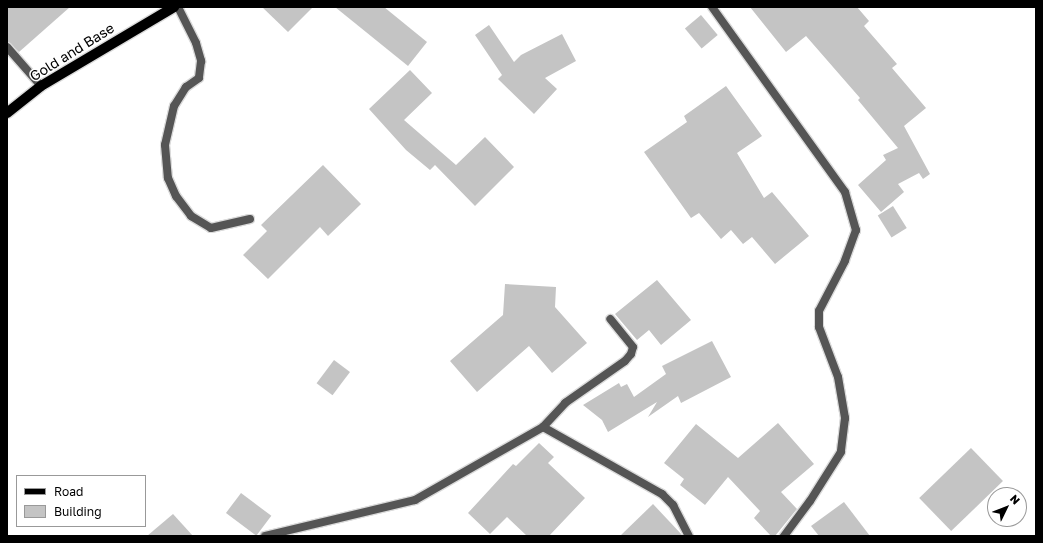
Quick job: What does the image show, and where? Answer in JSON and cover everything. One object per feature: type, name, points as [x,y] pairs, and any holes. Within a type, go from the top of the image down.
[{"type":"main road","name":"Gold and Base","points":[[7,113],[41,86],[174,7]]},
{"type":"street","points":[[178,7],[196,43],[201,61],[199,78],[186,87],[174,106],[165,145],[168,178],[176,196],[191,216],[210,228],[250,219]]},
{"type":"street","points":[[712,7],[845,192],[856,230],[845,261],[820,311],[819,327],[838,377],[846,418],[841,452],[810,501],[784,536]]},
{"type":"street","points":[[7,46],[41,86]]},
{"type":"street","points":[[265,536],[414,500],[543,427],[565,403],[625,361],[631,354],[633,347],[610,319]]},
{"type":"street","points":[[543,427],[662,494],[673,505],[689,536]]},
{"type":"building","points":[[7,7],[70,7],[19,52],[7,42]]},
{"type":"building","points":[[262,7],[313,7],[288,32]]},
{"type":"building","points":[[335,7],[384,7],[427,42],[408,66]]},
{"type":"building","points":[[750,7],[857,7],[869,21],[864,26],[897,64],[892,68],[926,108],[904,126],[930,174],[923,179],[919,173],[898,184],[904,192],[881,212],[858,185],[886,160],[883,155],[898,148],[858,100],[860,98],[806,36],[786,52]]},
{"type":"building","points":[[701,15],[718,35],[702,48],[685,28]]},
{"type":"building","points":[[489,25],[514,62],[521,55],[562,34],[576,61],[545,78],[557,89],[534,114],[498,79],[502,75],[475,35]]},
{"type":"building","points":[[410,70],[432,93],[404,120],[456,165],[485,137],[514,167],[475,206],[435,165],[430,170],[406,150],[369,109]]},
{"type":"building","points":[[726,86],[762,136],[737,153],[764,198],[772,192],[809,236],[775,264],[752,237],[743,244],[731,230],[721,239],[699,213],[691,218],[644,152],[687,122],[684,116]]},
{"type":"building","points":[[323,165],[361,204],[328,236],[320,227],[268,279],[243,255],[267,231],[261,225]]},
{"type":"building","points":[[893,206],[907,228],[892,238],[878,216]]},
{"type":"building","points":[[657,280],[691,320],[661,345],[649,330],[637,340],[615,314]]},
{"type":"building","points":[[505,284],[556,287],[555,307],[587,343],[552,373],[529,346],[477,392],[450,361],[503,315]]},
{"type":"building","points":[[712,341],[731,377],[681,403],[678,396],[648,417],[657,402],[608,432],[602,420],[583,405],[619,383],[621,387],[627,384],[634,397],[666,374],[662,366]]},
{"type":"building","points":[[334,360],[350,372],[333,395],[317,383]]},
{"type":"building","points":[[778,423],[814,464],[781,492],[797,509],[775,536],[771,536],[754,518],[760,511],[728,477],[705,505],[680,485],[684,479],[664,463],[696,424],[738,458]]},
{"type":"building","points":[[539,443],[554,457],[548,463],[585,498],[549,536],[527,536],[507,517],[490,534],[468,513],[513,464],[516,466]]},
{"type":"building","points":[[971,448],[1003,481],[997,487],[987,487],[987,496],[951,531],[919,498]]},
{"type":"building","points":[[241,493],[271,516],[256,536],[226,513]]},
{"type":"building","points":[[844,502],[870,536],[819,536],[811,526]]},
{"type":"building","points":[[653,504],[683,536],[620,536]]},
{"type":"building","points":[[173,514],[193,536],[147,536]]}]
